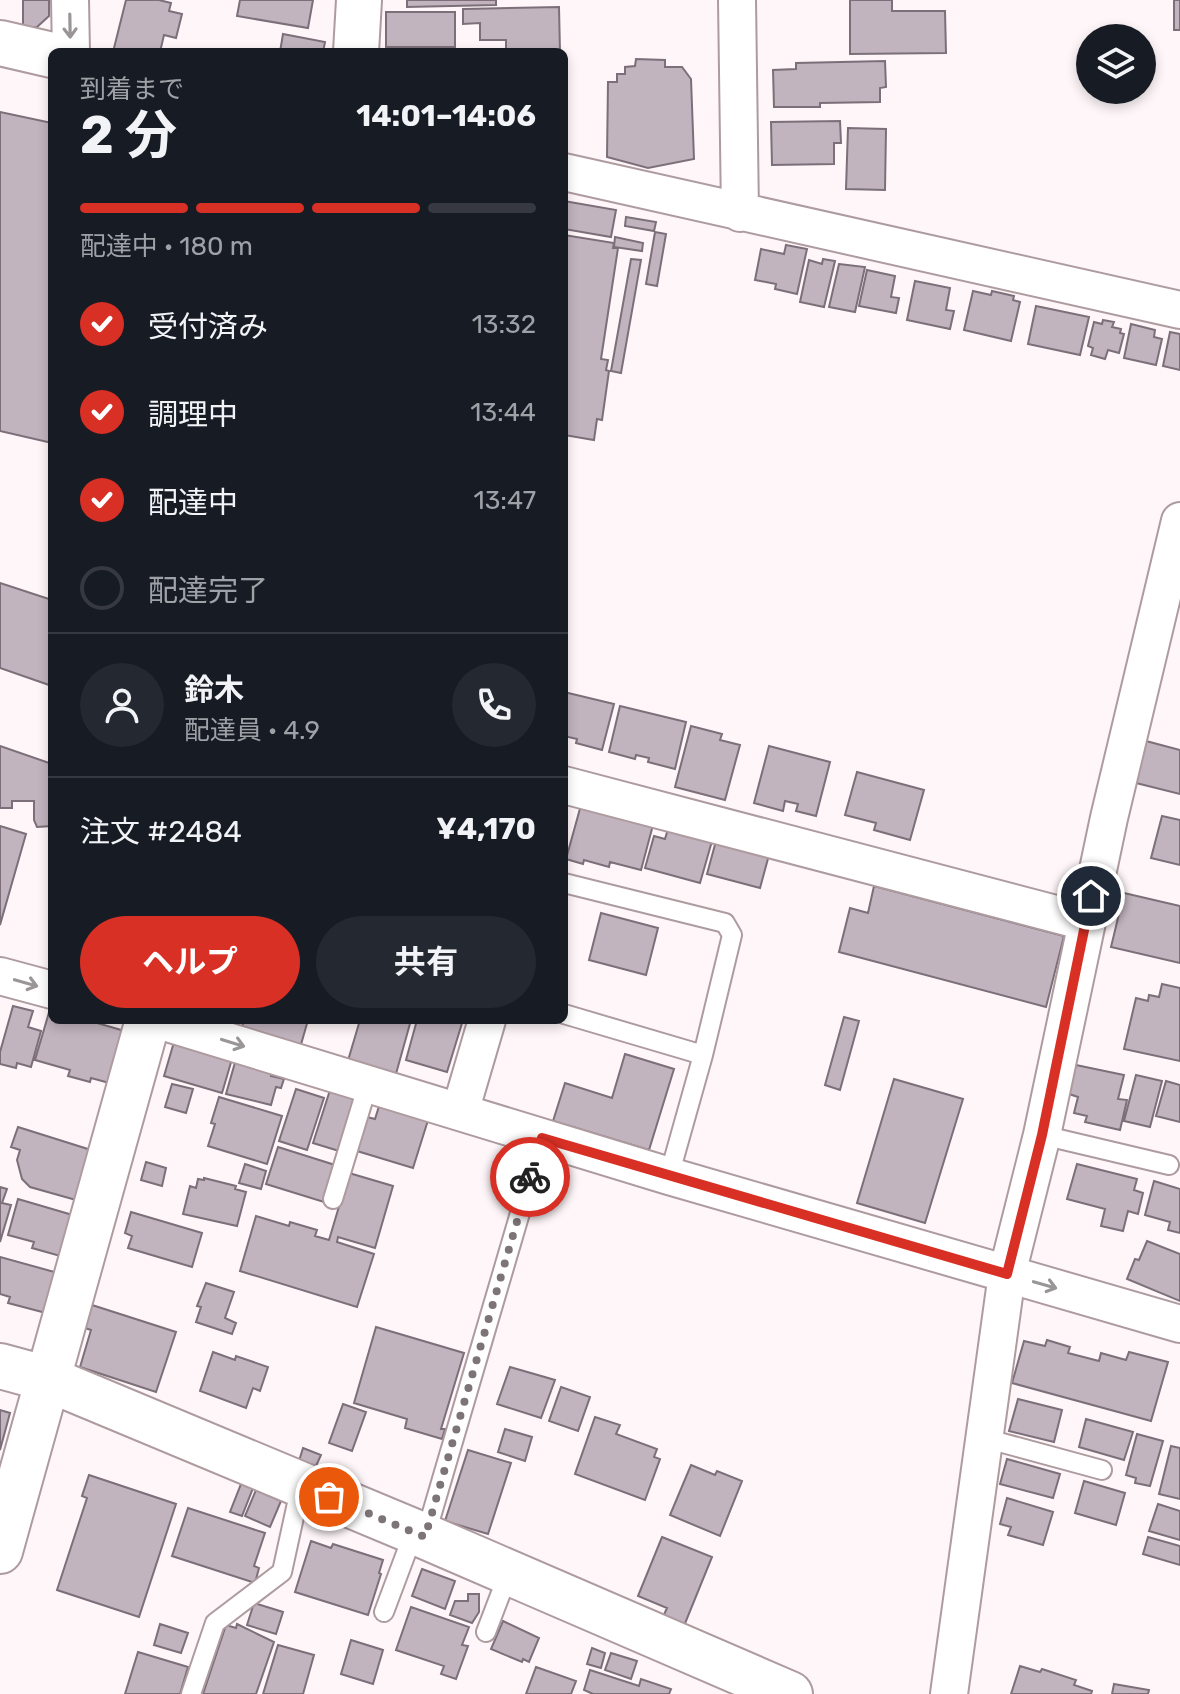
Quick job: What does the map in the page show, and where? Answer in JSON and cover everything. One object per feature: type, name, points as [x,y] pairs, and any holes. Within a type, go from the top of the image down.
[{"type":"street","points":[[70,0],[71,48]]},
{"type":"street","points":[[356,48],[359,0]]},
{"type":"street","points":[[737,0],[740,213]]},
{"type":"street","points":[[0,43],[48,54]]},
{"type":"street","points":[[568,173],[1180,310]]},
{"type":"street","points":[[949,1694],[1007,1274],[1042,1135],[1086,922],[1180,521]]},
{"type":"street","points":[[568,786],[1086,922]]},
{"type":"street","points":[[0,976],[48,989]]},
{"type":"street","points":[[0,1551],[147,1024]]},
{"type":"street","points":[[171,1024],[669,1176],[1180,1324]]},
{"type":"street","points":[[460,1112],[486,1024]]},
{"type":"street","points":[[0,1366],[48,1379],[420,1534],[790,1694]]},
{"type":"lane","points":[[568,884],[725,923],[732,935],[669,1176]]},
{"type":"lane","points":[[568,1015],[703,1055]]},
{"type":"lane","points":[[333,1199],[368,1084]]},
{"type":"lane","points":[[1042,1135],[1169,1165]]},
{"type":"lane","points":[[384,1612],[420,1534],[542,1138]]},
{"type":"lane","points":[[984,1438],[1102,1470]]},
{"type":"lane","points":[[191,1694],[215,1623],[282,1572],[301,1485]]},
{"type":"lane","points":[[486,1632],[509,1572]]},
{"type":"building","points":[[23,0],[49,0],[49,16],[37,27],[23,28]]},
{"type":"building","points":[[126,0],[171,3],[169,11],[182,14],[176,38],[164,35],[161,48],[114,48]]},
{"type":"building","points":[[240,0],[313,0],[308,28],[237,16]]},
{"type":"building","points":[[407,0],[496,0],[496,5],[407,7]]},
{"type":"building","points":[[850,0],[892,0],[892,11],[945,11],[946,53],[850,54]]},
{"type":"building","points":[[1174,0],[1180,0],[1180,30],[1174,30]]},
{"type":"building","points":[[559,7],[560,48],[506,48],[506,40],[480,40],[480,23],[463,24],[463,9]]},
{"type":"building","points":[[386,12],[455,12],[455,47],[386,47]]},
{"type":"building","points":[[283,34],[325,42],[324,48],[281,48]]},
{"type":"building","points":[[636,59],[665,60],[665,67],[682,67],[691,79],[694,159],[648,168],[607,157],[608,82],[617,82],[617,74],[625,74],[625,67],[635,66]]},
{"type":"building","points":[[885,61],[886,87],[880,88],[880,102],[774,107],[773,70],[796,69],[796,63]]},
{"type":"building","points":[[0,112],[48,122],[48,442],[0,431]]},
{"type":"building","points":[[840,121],[841,143],[834,143],[834,164],[772,165],[771,122]]},
{"type":"building","points":[[848,128],[886,129],[885,190],[846,189]]},
{"type":"building","points":[[568,202],[616,210],[611,237],[568,230]]},
{"type":"building","points":[[626,217],[656,222],[654,231],[625,226]]},
{"type":"building","points":[[655,232],[666,234],[657,286],[646,284]]},
{"type":"building","points":[[568,236],[614,243],[613,248],[618,248],[601,359],[608,360],[606,370],[609,371],[602,420],[597,419],[594,440],[568,436]]},
{"type":"building","points":[[615,237],[643,243],[642,251],[614,247]]},
{"type":"building","points":[[786,245],[807,249],[797,294],[775,289],[776,284],[755,280],[761,249],[784,254]]},
{"type":"building","points":[[631,259],[641,260],[621,373],[611,371]]},
{"type":"building","points":[[823,259],[835,261],[824,307],[800,302],[809,260],[822,264]]},
{"type":"building","points":[[839,264],[865,267],[855,312],[829,307]]},
{"type":"building","points":[[867,270],[895,276],[891,297],[899,298],[896,313],[859,306]]},
{"type":"building","points":[[915,281],[950,288],[946,310],[954,311],[950,329],[907,320]]},
{"type":"building","points":[[973,291],[1014,296],[1013,300],[1020,302],[1011,341],[964,330]]},
{"type":"building","points":[[1036,306],[1089,317],[1080,355],[1028,344]]},
{"type":"building","points":[[1103,320],[1114,322],[1112,327],[1121,329],[1120,333],[1124,334],[1119,353],[1108,350],[1105,359],[1091,355],[1093,348],[1088,346],[1094,322],[1102,324]]},
{"type":"building","points":[[1131,324],[1155,330],[1154,337],[1162,339],[1156,365],[1124,358]]},
{"type":"building","points":[[1170,332],[1180,334],[1180,370],[1163,366]]},
{"type":"building","points":[[0,583],[48,599],[48,685],[0,668]]},
{"type":"building","points":[[568,693],[614,704],[602,750],[576,743],[577,739],[568,737]]},
{"type":"building","points":[[620,706],[686,722],[675,769],[648,762],[649,758],[636,755],[635,759],[609,752]]},
{"type":"building","points":[[691,726],[722,734],[720,740],[740,745],[725,800],[675,787]]},
{"type":"building","points":[[1146,741],[1180,750],[1180,794],[1136,783]]},
{"type":"building","points":[[0,746],[48,763],[48,826],[37,827],[34,801],[12,801],[12,808],[0,808]]},
{"type":"building","points":[[769,746],[830,762],[816,816],[796,811],[798,804],[785,801],[783,811],[754,803]]},
{"type":"building","points":[[857,772],[924,790],[910,840],[874,830],[876,823],[845,815]]},
{"type":"building","points":[[581,805],[653,825],[641,870],[610,862],[609,867],[584,860],[583,864],[568,860]]},
{"type":"building","points":[[1162,816],[1180,820],[1180,865],[1151,858]]},
{"type":"building","points":[[0,826],[26,834],[0,925]]},
{"type":"building","points":[[668,829],[712,841],[700,883],[645,868],[654,836],[665,839]]},
{"type":"building","points":[[716,841],[769,855],[760,888],[707,874]]},
{"type":"building","points":[[874,886],[1064,936],[1046,1007],[839,952],[850,908],[868,913]]},
{"type":"building","points":[[1124,893],[1180,906],[1180,963],[1111,947]]},
{"type":"building","points":[[601,913],[658,928],[646,975],[589,960]]},
{"type":"building","points":[[1162,984],[1180,988],[1180,1061],[1124,1049],[1136,998],[1148,1001],[1149,995],[1159,997]]},
{"type":"building","points":[[13,1006],[33,1011],[28,1027],[41,1031],[31,1067],[17,1063],[16,1068],[0,1064],[0,1052]]},
{"type":"building","points":[[48,1016],[48,1024],[101,1024],[128,1032],[113,1084],[68,1076],[70,1070],[35,1060]]},
{"type":"building","points":[[844,1017],[859,1021],[840,1090],[825,1085]]},
{"type":"building","points":[[243,1024],[307,1024],[300,1048],[241,1030]]},
{"type":"building","points":[[359,1024],[410,1024],[394,1081],[347,1064]]},
{"type":"building","points":[[416,1024],[462,1024],[447,1072],[406,1060]]},
{"type":"building","points":[[174,1042],[232,1059],[222,1093],[164,1076]]},
{"type":"building","points":[[625,1054],[674,1069],[649,1150],[553,1121],[565,1083],[612,1098]]},
{"type":"building","points":[[236,1059],[273,1069],[271,1076],[284,1079],[281,1088],[276,1087],[271,1105],[226,1094]]},
{"type":"building","points":[[1076,1065],[1124,1075],[1118,1099],[1127,1100],[1120,1130],[1085,1122],[1087,1116],[1074,1113],[1078,1097],[1069,1094]]},
{"type":"building","points":[[1136,1075],[1162,1081],[1150,1127],[1124,1121]]},
{"type":"building","points":[[894,1079],[963,1099],[925,1223],[857,1203]]},
{"type":"building","points":[[1166,1081],[1180,1085],[1180,1122],[1156,1116]]},
{"type":"building","points":[[172,1084],[193,1089],[186,1113],[165,1107]]},
{"type":"building","points":[[331,1087],[356,1095],[339,1151],[313,1143]]},
{"type":"building","points":[[296,1089],[324,1098],[307,1150],[279,1141]]},
{"type":"building","points":[[219,1097],[282,1116],[267,1164],[208,1146]]},
{"type":"building","points":[[380,1103],[429,1117],[413,1168],[357,1151],[367,1117],[375,1119]]},
{"type":"building","points":[[18,1127],[91,1150],[76,1200],[30,1187],[22,1179],[17,1160],[20,1150],[11,1147]]},
{"type":"building","points":[[278,1147],[335,1165],[324,1202],[266,1184]]},
{"type":"building","points":[[146,1162],[166,1168],[162,1186],[141,1180]]},
{"type":"building","points":[[245,1164],[266,1171],[261,1189],[239,1183]]},
{"type":"building","points":[[1077,1164],[1137,1179],[1134,1190],[1143,1193],[1138,1214],[1128,1211],[1123,1231],[1101,1226],[1105,1209],[1067,1199]]},
{"type":"building","points":[[349,1173],[393,1186],[375,1248],[338,1237],[337,1242],[374,1254],[357,1307],[240,1271],[256,1216],[317,1230],[315,1236],[329,1240]]},
{"type":"building","points":[[198,1179],[236,1186],[235,1189],[246,1192],[237,1226],[183,1214],[190,1186],[196,1188]]},
{"type":"building","points":[[1154,1181],[1180,1189],[1180,1233],[1168,1230],[1170,1222],[1145,1215]]},
{"type":"building","points":[[0,1187],[7,1189],[2,1203],[11,1205],[0,1242]]},
{"type":"building","points":[[18,1199],[76,1216],[64,1257],[32,1248],[34,1242],[8,1235]]},
{"type":"building","points":[[131,1212],[202,1233],[192,1267],[128,1248],[132,1236],[125,1233]]},
{"type":"building","points":[[1147,1241],[1180,1254],[1180,1301],[1127,1279]]},
{"type":"building","points":[[0,1257],[58,1273],[46,1313],[8,1303],[10,1297],[0,1294]]},
{"type":"building","points":[[206,1283],[234,1292],[225,1318],[236,1323],[232,1334],[196,1322],[201,1307],[197,1306]]},
{"type":"building","points":[[92,1305],[176,1332],[156,1392],[80,1367],[91,1330],[85,1328]]},
{"type":"building","points":[[376,1327],[464,1353],[441,1429],[445,1429],[442,1439],[405,1428],[407,1419],[354,1403]]},
{"type":"building","points":[[1047,1340],[1070,1347],[1068,1353],[1099,1361],[1101,1353],[1126,1360],[1129,1352],[1168,1362],[1151,1421],[1012,1383],[1024,1341],[1045,1346]]},
{"type":"building","points":[[213,1352],[268,1367],[260,1391],[253,1388],[246,1408],[200,1391]]},
{"type":"building","points":[[510,1367],[555,1380],[541,1418],[497,1404]]},
{"type":"building","points":[[561,1387],[590,1397],[578,1431],[549,1421]]},
{"type":"building","points":[[1018,1399],[1062,1410],[1054,1442],[1009,1431]]},
{"type":"building","points":[[343,1404],[366,1412],[352,1451],[329,1443]]},
{"type":"building","points":[[0,1410],[10,1413],[0,1450]]},
{"type":"building","points":[[595,1417],[620,1425],[616,1434],[657,1449],[654,1457],[660,1459],[645,1500],[575,1474]]},
{"type":"building","points":[[1086,1419],[1133,1432],[1124,1460],[1079,1447]]},
{"type":"building","points":[[505,1429],[532,1437],[525,1461],[498,1452]]},
{"type":"building","points":[[1137,1434],[1163,1441],[1150,1486],[1135,1483],[1136,1478],[1126,1475]]},
{"type":"building","points":[[1171,1446],[1180,1448],[1180,1499],[1159,1494]]},
{"type":"building","points":[[303,1448],[321,1455],[316,1466],[299,1461]]},
{"type":"building","points":[[468,1450],[511,1463],[488,1534],[445,1521]]},
{"type":"building","points":[[1007,1459],[1060,1474],[1053,1498],[1000,1484]]},
{"type":"building","points":[[691,1465],[742,1481],[720,1536],[670,1515]]},
{"type":"building","points":[[89,1475],[176,1504],[139,1617],[57,1590],[87,1498],[82,1496]]},
{"type":"building","points":[[1084,1481],[1125,1493],[1116,1525],[1075,1513]]},
{"type":"building","points":[[241,1484],[253,1488],[242,1516],[230,1512]]},
{"type":"building","points":[[256,1490],[281,1501],[270,1527],[245,1516]]},
{"type":"building","points":[[1007,1498],[1053,1512],[1043,1545],[1008,1535],[1011,1527],[1000,1524]]},
{"type":"building","points":[[1158,1504],[1180,1511],[1180,1540],[1149,1531]]},
{"type":"building","points":[[188,1508],[265,1533],[254,1566],[259,1568],[255,1583],[172,1556]]},
{"type":"building","points":[[662,1537],[712,1557],[684,1626],[663,1617],[667,1608],[638,1596]]},
{"type":"building","points":[[1148,1537],[1180,1546],[1180,1565],[1143,1554]]},
{"type":"building","points":[[311,1541],[331,1548],[333,1544],[383,1560],[368,1615],[295,1592]]},
{"type":"building","points":[[422,1569],[455,1581],[445,1609],[412,1596]]},
{"type":"building","points":[[468,1594],[479,1594],[479,1612],[472,1623],[450,1615],[455,1601],[468,1601]]},
{"type":"building","points":[[254,1603],[283,1612],[276,1634],[247,1625]]},
{"type":"building","points":[[411,1607],[469,1627],[462,1645],[468,1646],[456,1679],[441,1674],[444,1666],[396,1650]]},
{"type":"building","points":[[503,1621],[539,1638],[529,1662],[491,1649]]},
{"type":"building","points":[[160,1624],[188,1633],[181,1653],[154,1645]]},
{"type":"building","points":[[237,1624],[274,1642],[256,1694],[203,1694],[226,1625],[236,1628]]},
{"type":"building","points":[[351,1640],[383,1650],[373,1684],[341,1674]]},
{"type":"building","points":[[278,1645],[314,1655],[303,1694],[263,1694]]},
{"type":"building","points":[[592,1648],[605,1653],[601,1668],[587,1664]]},
{"type":"building","points":[[138,1652],[188,1667],[180,1694],[125,1694]]},
{"type":"building","points":[[611,1653],[637,1661],[631,1679],[605,1670]]},
{"type":"building","points":[[1020,1666],[1040,1672],[1042,1669],[1076,1680],[1074,1685],[1092,1691],[1091,1694],[1011,1694]]},
{"type":"building","points":[[536,1667],[576,1681],[571,1694],[526,1694]]},
{"type":"building","points":[[590,1670],[639,1686],[641,1679],[671,1689],[669,1694],[593,1694],[584,1690]]},
{"type":"building","points":[[1114,1684],[1149,1690],[1148,1694],[1112,1694]]},
{"type":"way so far","points":[[329,1497],[425,1537],[530,1177]]},
{"type":"route","points":[[530,1177],[542,1138],[1007,1274],[1042,1135],[1091,896]]}]
